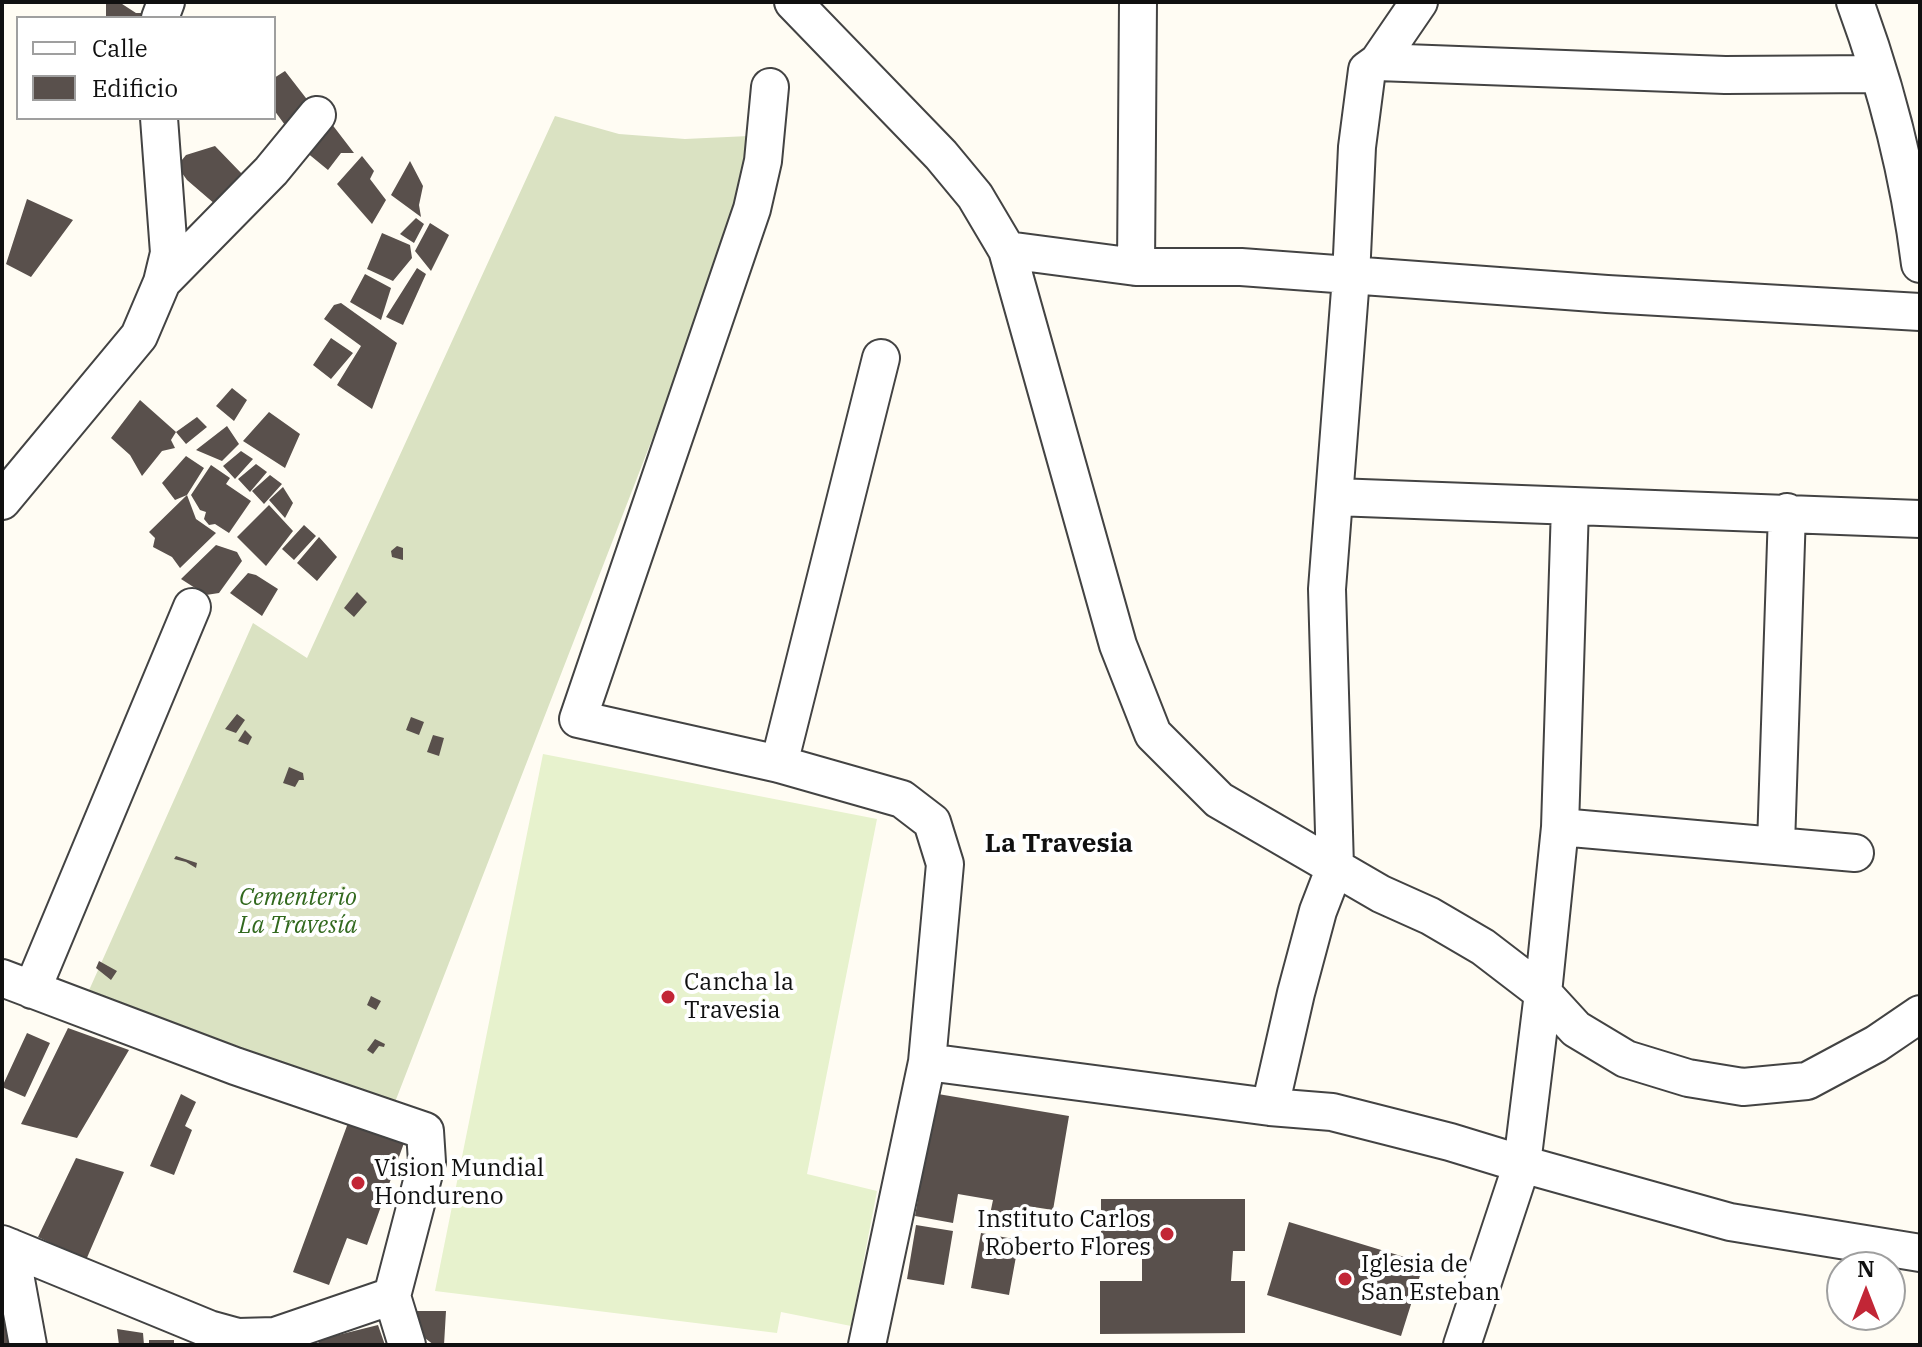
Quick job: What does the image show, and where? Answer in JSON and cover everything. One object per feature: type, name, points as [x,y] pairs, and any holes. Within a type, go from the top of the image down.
[{"type":"street","points":[[793,2],[941,155],[975,196],[1007,250],[1118,645],[1153,734],[1219,800],[1381,894],[1430,916],[1483,947],[1543,993],[1576,1029],[1626,1059],[1688,1078],[1743,1087],[1807,1081],[1876,1044],[1920,1014]]},
{"type":"street","points":[[1136,267],[1138,2]]},
{"type":"street","points":[[1270,1107],[1318,911],[1335,867],[1327,589],[1351,277],[1357,147],[1367,70],[1378,62],[1419,2]]},
{"type":"street","points":[[1855,2],[1900,147],[1920,264]]},
{"type":"street","points":[[1378,62],[1725,75],[1879,74]]},
{"type":"street","points":[[770,87],[763,161],[752,209],[578,719],[779,764],[902,799],[932,822],[945,864],[927,1062],[867,1345]]},
{"type":"street","points":[[162,282],[271,171],[317,115]]},
{"type":"street","points":[[2,501],[139,336],[162,282],[169,253],[159,120]]},
{"type":"street","points":[[1007,250],[1136,267],[1241,267],[1778,306],[1920,312]]},
{"type":"street","points":[[779,764],[881,358]]},
{"type":"street","points":[[1335,497],[1920,519]]},
{"type":"street","points":[[1462,1345],[1522,1164],[1560,827],[1570,506]]},
{"type":"street","points":[[1776,845],[1787,512]]},
{"type":"street","points":[[192,607],[17,984],[235,1066],[425,1131],[427,1162],[392,1296],[407,1345]]},
{"type":"street","points":[[1560,827],[1855,853]]},
{"type":"street","points":[[927,1062],[1270,1107],[1332,1112],[1450,1142],[1730,1222],[1920,1253]]},
{"type":"street","points":[[6,1246],[209,1329],[238,1337],[275,1336],[392,1296]]},
{"type":"street","points":[[6,1246],[28,1345]]},
{"type":"green space","name":"Cementerio La Travesía","points":[[555,116],[619,134],[685,139],[770,135],[390,1115],[82,1006],[253,623],[307,658]]},
{"type":"green space","name":"Cancha la Travesia","points":[[543,754],[877,819],[807,1174],[877,1191],[851,1326],[781,1312],[777,1333],[435,1291]]},
{"type":"building","points":[[106,2],[119,2],[136,13],[146,13],[146,16],[106,16]]},
{"type":"building","points":[[285,71],[316,111],[293,136],[276,113],[276,77]]},
{"type":"building","points":[[331,123],[354,153],[341,153],[328,170],[300,147]]},
{"type":"building","points":[[215,146],[243,175],[223,211],[187,180],[177,166],[186,155]]},
{"type":"building","points":[[362,156],[374,171],[370,179],[386,200],[372,224],[337,184]]},
{"type":"building","points":[[410,161],[423,186],[419,205],[421,217],[391,195]]},
{"type":"building","points":[[27,199],[73,220],[31,277],[6,264]]},
{"type":"building","points":[[416,218],[424,224],[414,243],[400,234]]},
{"type":"building","points":[[430,223],[449,235],[431,271],[415,251]]},
{"type":"building","points":[[382,233],[410,245],[412,258],[393,281],[367,269]]},
{"type":"building","points":[[417,268],[426,274],[403,325],[386,317]]},
{"type":"building","points":[[365,274],[391,288],[381,320],[350,302]]},
{"type":"building","points":[[341,303],[397,343],[372,409],[337,385],[361,346],[324,319],[334,305]]},
{"type":"building","points":[[331,338],[353,353],[331,379],[313,365]]},
{"type":"building","points":[[232,388],[247,400],[234,421],[216,406]]},
{"type":"building","points":[[140,400],[176,432],[171,440],[175,448],[162,451],[142,476],[130,455],[111,438]]},
{"type":"building","points":[[269,412],[300,434],[285,468],[243,441]]},
{"type":"building","points":[[197,417],[207,427],[186,444],[176,432]]},
{"type":"building","points":[[227,426],[239,444],[222,461],[196,450]]},
{"type":"building","points":[[241,451],[253,459],[235,479],[223,466]]},
{"type":"building","points":[[186,456],[204,468],[187,495],[175,500],[162,483]]},
{"type":"building","points":[[256,464],[267,472],[250,492],[238,479]]},
{"type":"building","points":[[211,465],[230,478],[226,484],[251,501],[229,533],[215,524],[209,525],[204,519],[206,512],[200,510],[191,495]]},
{"type":"building","points":[[270,475],[282,484],[264,504],[252,491]]},
{"type":"building","points":[[283,487],[293,503],[285,518],[269,500]]},
{"type":"building","points":[[187,495],[196,519],[216,533],[180,568],[172,557],[153,547],[155,538],[149,532]]},
{"type":"building","points":[[269,505],[293,531],[266,566],[237,537]]},
{"type":"building","points":[[304,525],[316,536],[294,560],[282,549]]},
{"type":"building","points":[[319,537],[337,557],[317,581],[297,563]]},
{"type":"building","points":[[216,545],[237,552],[242,561],[219,593],[206,595],[181,579]]},
{"type":"building","points":[[397,546],[403,548],[403,560],[392,557],[391,551]]},
{"type":"building","points":[[248,573],[278,589],[262,616],[230,593]]},
{"type":"building","points":[[357,592],[367,602],[354,617],[344,608]]},
{"type":"building","points":[[237,714],[245,720],[236,733],[225,729]]},
{"type":"building","points":[[411,717],[424,722],[419,735],[406,730]]},
{"type":"building","points":[[245,730],[252,737],[248,745],[238,741]]},
{"type":"building","points":[[433,735],[444,738],[439,756],[427,752]]},
{"type":"building","points":[[289,767],[303,773],[304,780],[299,780],[295,787],[283,783]]},
{"type":"building","points":[[176,856],[197,863],[196,868],[174,859]]},
{"type":"building","points":[[99,961],[117,971],[111,980],[96,968]]},
{"type":"building","points":[[371,996],[381,1001],[376,1010],[367,1005]]},
{"type":"building","points":[[68,1028],[129,1050],[77,1138],[21,1124]]},
{"type":"building","points":[[27,1033],[50,1043],[25,1097],[2,1087]]},
{"type":"building","points":[[375,1039],[385,1044],[373,1054],[367,1050]]},
{"type":"building","points":[[932,1093],[1069,1116],[1053,1210],[1027,1206],[1022,1231],[988,1224],[993,1200],[958,1194],[953,1223],[915,1216],[920,1187],[916,1187]]},
{"type":"building","points":[[181,1094],[196,1102],[185,1126],[192,1130],[174,1175],[150,1166]]},
{"type":"building","name":"Vision Mundial Hondureno","points":[[348,1123],[404,1143],[367,1245],[347,1238],[329,1285],[293,1272]]},
{"type":"building","points":[[76,1158],[124,1172],[86,1260],[38,1237]]},
{"type":"building","points":[[1101,1199],[1245,1199],[1245,1251],[1233,1251],[1231,1281],[1245,1281],[1245,1333],[1100,1334],[1100,1281],[1142,1281],[1142,1251],[1101,1251]]},
{"type":"building","name":"Iglesia de San Esteban","points":[[1289,1222],[1424,1263],[1401,1336],[1267,1295]]},
{"type":"building","points":[[916,1225],[953,1231],[944,1285],[907,1279]]},
{"type":"building","points":[[981,1233],[1019,1240],[1009,1295],[971,1288]]},
{"type":"building","points":[[414,1311],[446,1311],[444,1345],[434,1345],[417,1332]]},
{"type":"building","points":[[13,1316],[15,1345],[2,1345],[2,1317]]},
{"type":"building","points":[[378,1325],[385,1345],[319,1345],[318,1340]]},
{"type":"building","points":[[117,1329],[143,1333],[144,1345],[119,1345]]},
{"type":"building","points":[[149,1340],[174,1340],[174,1345],[149,1345]]},
{"type":"place","name":"Cancha la Travesia","points":[[668,997]]},
{"type":"place","name":"Vision Mundial Hondureno","points":[[358,1183]]},
{"type":"place","name":"Instituto Carlos Roberto Flores","points":[[1167,1234]]},
{"type":"place","name":"Iglesia de San Esteban","points":[[1345,1279]]},
{"type":"district","name":"La Travesia","points":[[1059,844]]}]
